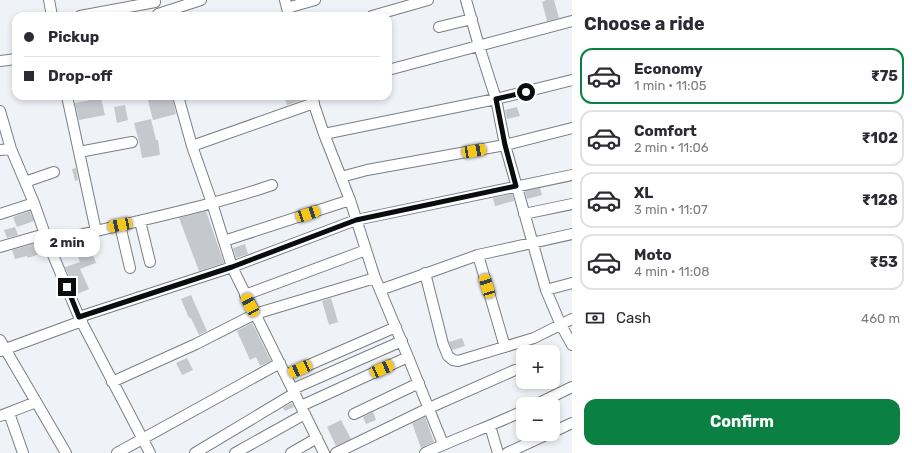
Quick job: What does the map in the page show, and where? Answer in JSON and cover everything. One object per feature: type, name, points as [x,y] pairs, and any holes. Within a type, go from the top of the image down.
[{"type":"street","points":[[49,0],[51,12]]},
{"type":"street","points":[[167,12],[201,0]]},
{"type":"street","points":[[287,8],[315,0]]},
{"type":"street","points":[[386,12],[428,0]]},
{"type":"street","points":[[466,0],[496,99],[505,145],[546,290],[560,323],[572,345]]},
{"type":"street","points":[[100,12],[155,1],[157,12]]},
{"type":"street","points":[[439,27],[472,19]]},
{"type":"street","points":[[392,69],[572,21]]},
{"type":"street","points":[[0,61],[12,60]]},
{"type":"street","points":[[324,134],[496,99],[572,80]]},
{"type":"street","points":[[68,100],[96,231]]},
{"type":"street","points":[[179,100],[192,146],[232,267],[324,453]]},
{"type":"street","points":[[192,146],[313,100],[324,134],[350,200],[375,278],[396,326],[443,444]]},
{"type":"street","points":[[0,111],[11,148],[80,319],[150,453]]},
{"type":"street","points":[[341,177],[367,170],[505,145],[572,128]]},
{"type":"street","points":[[79,152],[132,142]]},
{"type":"street","points":[[0,150],[11,148]]},
{"type":"street","points":[[25,182],[54,172]]},
{"type":"street","points":[[66,453],[1,346],[232,267],[356,220],[572,175]]},
{"type":"street","points":[[0,247],[96,231],[140,221],[212,203],[272,185]]},
{"type":"street","points":[[224,241],[350,200]]},
{"type":"street","points":[[0,214],[34,203]]},
{"type":"street","points":[[524,214],[572,204]]},
{"type":"street","points":[[140,221],[150,262]]},
{"type":"street","points":[[120,225],[130,268]]},
{"type":"street","points":[[380,290],[478,255],[572,234]]},
{"type":"street","points":[[245,295],[366,250]]},
{"type":"street","points":[[478,255],[505,347]]},
{"type":"street","points":[[426,273],[444,344],[448,356],[453,360],[458,361],[534,338],[572,318]]},
{"type":"street","points":[[112,382],[196,344],[255,314],[375,278]]},
{"type":"street","points":[[546,290],[572,283]]},
{"type":"street","points":[[286,376],[396,326]]},
{"type":"street","points":[[195,453],[294,391],[402,342]]},
{"type":"street","points":[[235,453],[303,410],[408,357]]},
{"type":"street","points":[[118,453],[280,363]]},
{"type":"street","points":[[336,453],[429,408],[515,370]]},
{"type":"street","points":[[354,414],[419,383]]},
{"type":"street","points":[[551,397],[572,387]]},
{"type":"street","points":[[23,453],[4,415],[36,402]]},
{"type":"street","points":[[425,453],[443,444],[516,414]]},
{"type":"street","points":[[560,429],[572,423]]},
{"type":"street","points":[[490,426],[498,453]]},
{"type":"street","points":[[291,453],[316,438]]},
{"type":"street","points":[[507,453],[533,441]]},
{"type":"building","points":[[546,0],[554,0],[559,18],[547,21],[542,2]]},
{"type":"building","points":[[91,100],[101,100],[105,115],[79,120],[75,103]]},
{"type":"building","points":[[148,100],[173,100],[176,114],[153,120]]},
{"type":"building","points":[[285,100],[302,100],[287,105]]},
{"type":"building","points":[[125,105],[128,120],[117,123],[114,107]]},
{"type":"building","points":[[517,107],[520,116],[507,119],[505,110]]},
{"type":"building","points":[[151,119],[156,140],[158,140],[160,155],[142,158],[134,123]]},
{"type":"building","points":[[76,168],[78,180],[75,181],[72,169]]},
{"type":"building","points":[[540,188],[542,195],[527,199],[525,191]]},
{"type":"building","points":[[512,194],[514,201],[495,206],[493,198]]},
{"type":"building","points":[[30,211],[34,221],[17,227],[13,217]]},
{"type":"building","points":[[206,211],[224,263],[199,271],[179,218]]},
{"type":"building","points":[[15,227],[18,235],[7,238],[4,230]]},
{"type":"building","points":[[41,242],[45,252],[28,258],[27,256],[15,259],[12,250]]},
{"type":"building","points":[[73,243],[75,248],[60,254],[57,247]]},
{"type":"building","points":[[89,244],[96,263],[80,269],[89,289],[77,294],[65,267],[80,262],[75,249]]},
{"type":"building","points":[[245,244],[248,254],[236,258],[233,248]]},
{"type":"building","points":[[191,295],[207,331],[199,335],[191,318],[189,318],[181,299]]},
{"type":"building","points":[[331,298],[338,322],[329,325],[322,301]]},
{"type":"building","points":[[252,323],[271,361],[260,366],[256,357],[250,360],[237,331]]},
{"type":"building","points":[[462,338],[465,346],[452,350],[449,342]]},
{"type":"building","points":[[187,358],[193,370],[182,375],[176,363]]},
{"type":"building","points":[[292,403],[294,407],[285,411],[283,408]]},
{"type":"building","points":[[373,412],[376,420],[366,424],[363,417]]},
{"type":"building","points":[[425,417],[434,442],[421,448],[412,423]]},
{"type":"building","points":[[341,420],[351,439],[336,446],[327,427]]},
{"type":"route","points":[[67,287],[79,317],[232,267],[356,220],[516,186],[505,145],[496,99],[526,92]]}]
